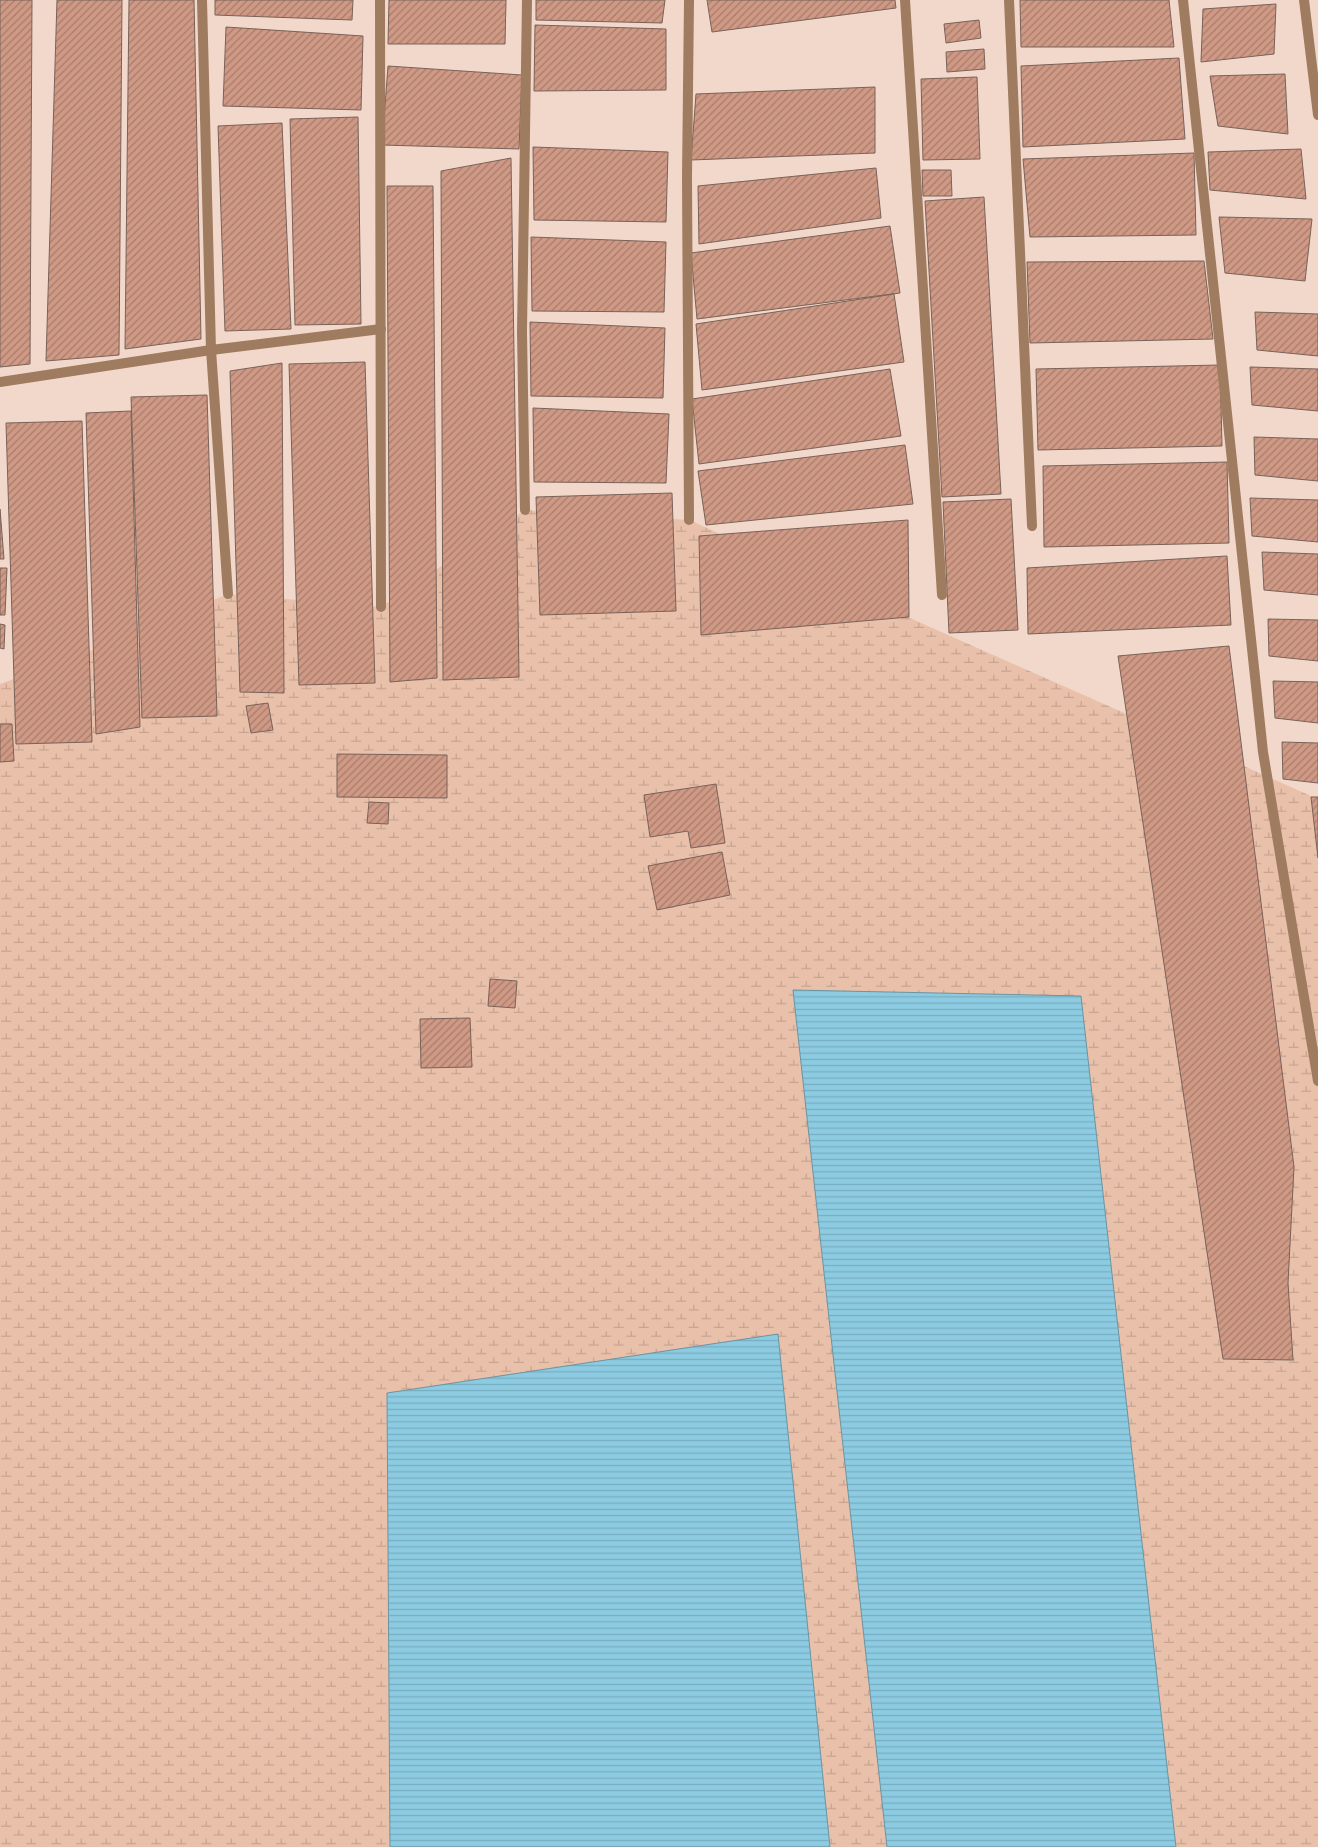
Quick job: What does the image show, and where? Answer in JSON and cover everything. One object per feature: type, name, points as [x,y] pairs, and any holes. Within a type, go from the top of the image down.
[{"type":"street","points":[[202,0],[211,350],[228,594]]},
{"type":"street","points":[[380,0],[381,607]]},
{"type":"street","points":[[525,510],[522,332],[527,0]]},
{"type":"street","points":[[689,0],[687,177],[690,520]]},
{"type":"street","points":[[905,0],[942,595]]},
{"type":"street","points":[[1009,0],[1032,526]]},
{"type":"street","points":[[1183,0],[1262,752],[1318,1081]]},
{"type":"street","points":[[1304,0],[1318,115]]},
{"type":"street","points":[[0,382],[211,350],[381,329]]},
{"type":"green space","points":[[525,510],[689,520],[1318,799],[1318,1847],[0,1847],[0,684],[85,653],[228,594],[381,607]]},
{"type":"water","points":[[793,990],[1081,996],[1176,1847],[887,1847]]},
{"type":"water","points":[[778,1334],[830,1847],[390,1847],[387,1393]]},
{"type":"building","points":[[0,0],[32,0],[30,364],[0,367]]},
{"type":"building","points":[[57,0],[122,0],[119,355],[46,361]]},
{"type":"building","points":[[129,0],[194,0],[201,339],[125,349]]},
{"type":"building","points":[[215,0],[353,0],[352,20],[215,15]]},
{"type":"building","points":[[389,0],[506,0],[505,44],[388,44]]},
{"type":"building","points":[[536,0],[665,0],[662,23],[536,20]]},
{"type":"building","points":[[707,0],[895,0],[896,8],[712,32]]},
{"type":"building","points":[[1020,0],[1169,0],[1174,47],[1021,47]]},
{"type":"building","points":[[1276,4],[1274,54],[1201,62],[1203,9]]},
{"type":"building","points":[[979,20],[981,38],[946,43],[944,24]]},
{"type":"building","points":[[535,25],[666,29],[666,90],[534,91]]},
{"type":"building","points":[[226,27],[363,36],[361,110],[223,106]]},
{"type":"building","points":[[984,49],[985,69],[947,72],[946,52]]},
{"type":"building","points":[[1179,58],[1185,139],[1023,147],[1021,66]]},
{"type":"building","points":[[388,66],[522,75],[519,149],[382,145]]},
{"type":"building","points":[[1285,74],[1288,134],[1218,126],[1210,76]]},
{"type":"building","points":[[977,77],[980,159],[923,160],[921,79]]},
{"type":"building","points":[[875,87],[875,153],[691,160],[696,94]]},
{"type":"building","points":[[358,117],[361,324],[295,325],[290,119]]},
{"type":"building","points":[[282,123],[291,329],[225,331],[218,126]]},
{"type":"building","points":[[533,147],[668,152],[666,222],[534,220]]},
{"type":"building","points":[[1301,149],[1306,199],[1210,190],[1208,152]]},
{"type":"building","points":[[1194,153],[1196,235],[1030,237],[1023,159]]},
{"type":"building","points":[[511,158],[519,677],[443,680],[441,171]]},
{"type":"building","points":[[876,168],[881,218],[699,244],[698,186]]},
{"type":"building","points":[[922,170],[951,170],[952,196],[923,196]]},
{"type":"building","points":[[387,186],[433,186],[437,678],[390,682]]},
{"type":"building","points":[[984,197],[1001,494],[942,497],[925,201]]},
{"type":"building","points":[[1219,217],[1312,219],[1305,281],[1225,273]]},
{"type":"building","points":[[890,226],[900,293],[697,319],[691,253]]},
{"type":"building","points":[[531,237],[666,242],[664,312],[532,311]]},
{"type":"building","points":[[1204,261],[1213,339],[1030,343],[1027,262]]},
{"type":"building","points":[[894,294],[904,362],[702,390],[696,324]]},
{"type":"building","points":[[1255,312],[1318,314],[1318,356],[1257,350]]},
{"type":"building","points":[[530,322],[665,328],[663,398],[531,396]]},
{"type":"building","points":[[365,362],[375,683],[299,685],[289,364]]},
{"type":"building","points":[[282,363],[284,693],[240,692],[230,371]]},
{"type":"building","points":[[1220,365],[1222,446],[1038,450],[1036,369]]},
{"type":"building","points":[[1250,367],[1318,369],[1318,411],[1252,405]]},
{"type":"building","points":[[890,369],[901,436],[699,464],[692,399]]},
{"type":"building","points":[[207,395],[217,716],[142,718],[131,397]]},
{"type":"building","points":[[533,408],[669,414],[666,483],[534,482]]},
{"type":"building","points":[[131,411],[140,727],[96,734],[86,413]]},
{"type":"building","points":[[82,421],[92,742],[16,744],[6,423]]},
{"type":"building","points":[[1254,437],[1318,439],[1318,481],[1255,475]]},
{"type":"building","points":[[905,445],[913,504],[706,525],[698,471]]},
{"type":"building","points":[[1227,462],[1229,543],[1044,547],[1043,466]]},
{"type":"building","points":[[672,493],[676,611],[540,615],[536,497]]},
{"type":"building","points":[[1250,498],[1318,500],[1318,542],[1252,536]]},
{"type":"building","points":[[1011,499],[1018,630],[949,633],[943,502]]},
{"type":"building","points":[[0,509],[4,559],[0,559]]},
{"type":"building","points":[[908,520],[909,617],[701,635],[699,536]]},
{"type":"building","points":[[1262,552],[1318,554],[1318,595],[1264,590]]},
{"type":"building","points":[[1227,556],[1231,625],[1028,634],[1027,568]]},
{"type":"building","points":[[0,568],[7,568],[5,615],[0,615]]},
{"type":"building","points":[[1268,619],[1318,620],[1318,661],[1269,656]]},
{"type":"building","points":[[0,624],[5,625],[4,649],[0,648]]},
{"type":"building","points":[[1229,646],[1294,1167],[1288,1283],[1293,1360],[1223,1359],[1118,656]]},
{"type":"building","points":[[1273,681],[1318,682],[1318,723],[1275,718]]},
{"type":"building","points":[[268,703],[273,730],[251,733],[246,706]]},
{"type":"building","points":[[0,724],[12,724],[14,761],[0,762]]},
{"type":"building","points":[[1282,742],[1318,743],[1318,783],[1283,779]]},
{"type":"building","points":[[337,754],[447,755],[447,798],[337,797]]},
{"type":"building","points":[[716,784],[725,843],[691,848],[688,831],[650,837],[644,795]]},
{"type":"building","points":[[1311,797],[1318,797],[1318,858]]},
{"type":"building","points":[[369,802],[389,803],[388,824],[367,823]]},
{"type":"building","points":[[722,852],[730,895],[657,910],[648,866]]},
{"type":"building","points":[[490,979],[517,981],[515,1008],[488,1006]]},
{"type":"building","points":[[470,1018],[472,1067],[421,1068],[420,1019]]}]
